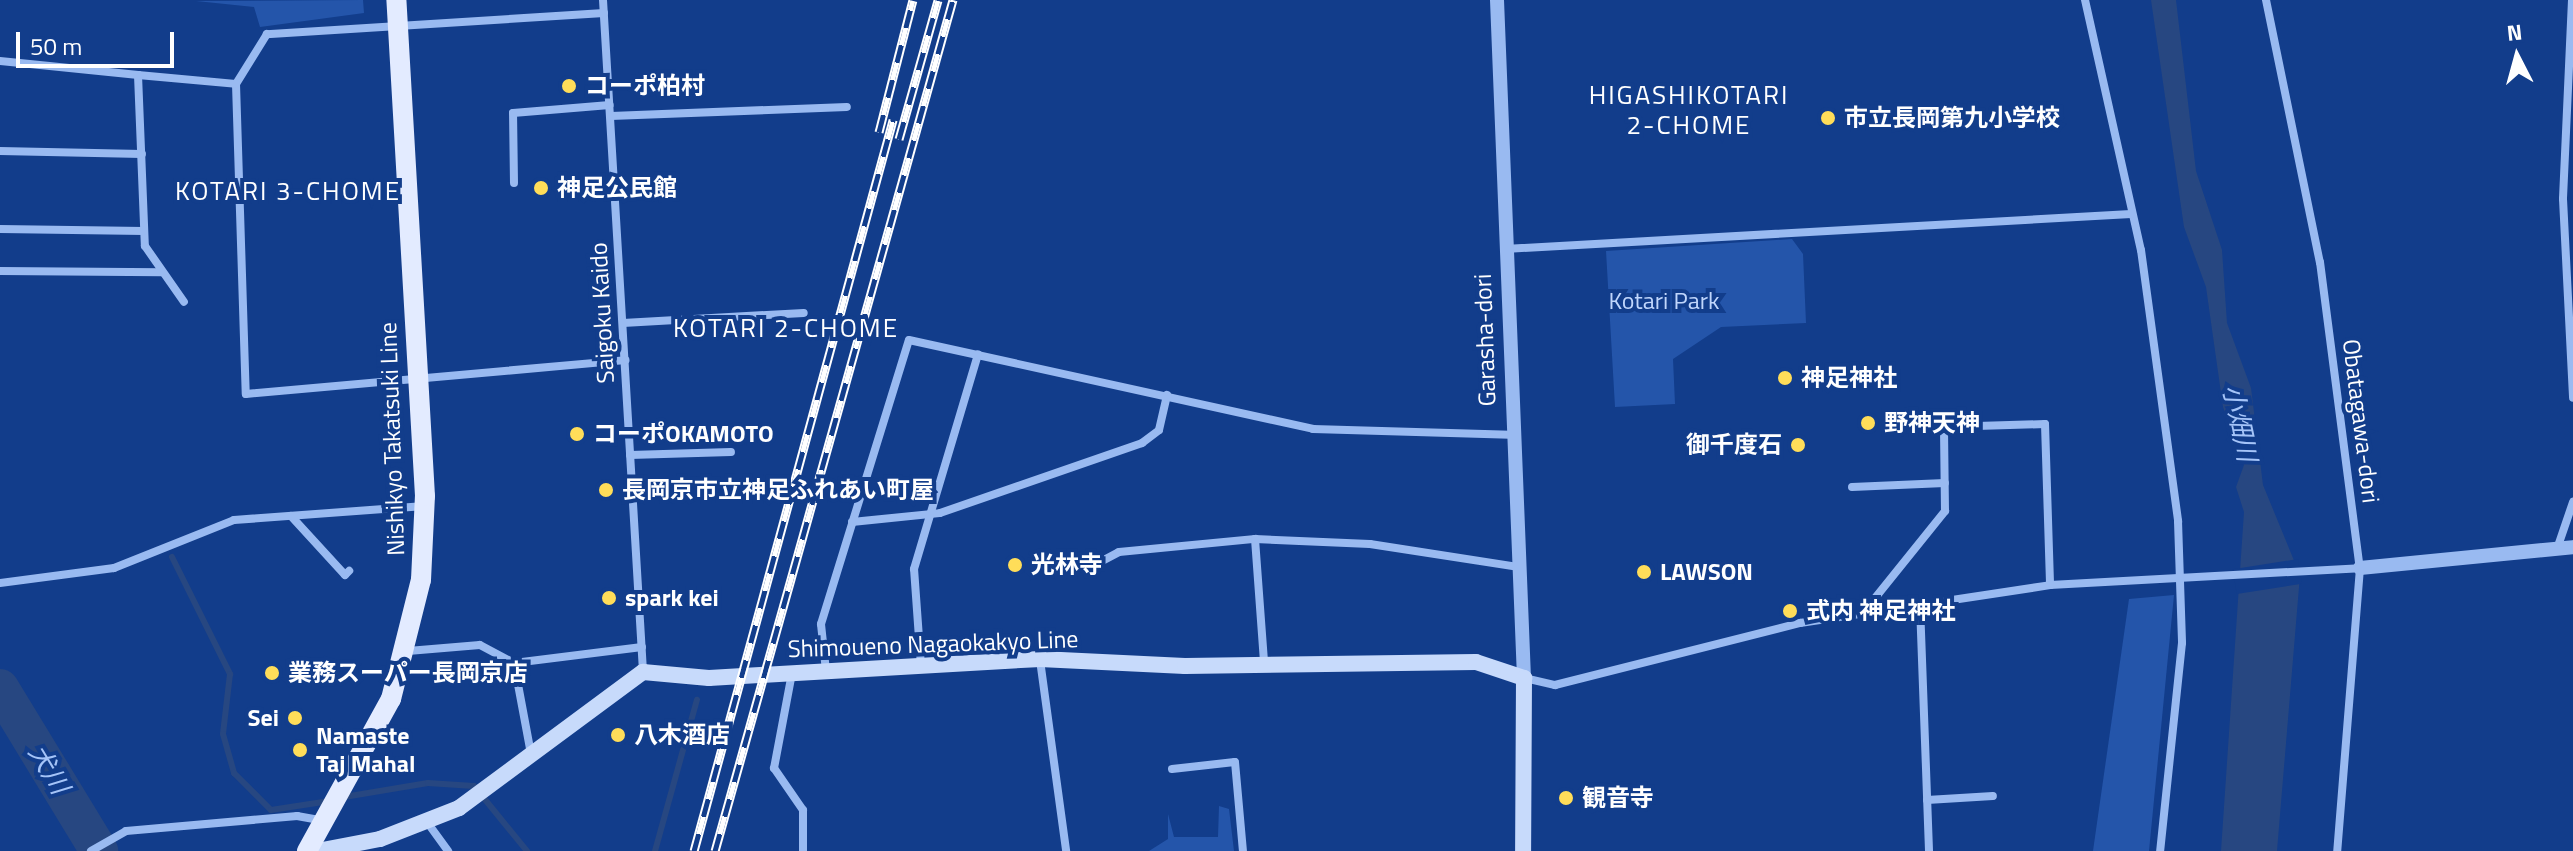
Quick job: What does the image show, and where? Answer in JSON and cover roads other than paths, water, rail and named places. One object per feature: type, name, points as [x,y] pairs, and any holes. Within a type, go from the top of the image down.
[{"type":"main road","name":"Nishikyo Takatsuki Line","points":[[307,851],[365,754],[408,651],[425,506],[396,0]]},
{"type":"main road","name":"Shimoueno Nagaokakyo Line","points":[[643,672],[709,678],[1040,659],[1264,663],[1476,662],[1524,678]]},
{"type":"main road","points":[[317,851],[381,845],[427,822],[532,755],[643,672]]},
{"type":"main road","points":[[1523,851],[1524,678]]},
{"type":"street","name":"Saigoku Kaido","points":[[603,0],[643,672]]},
{"type":"street","name":"Garasha-dori","points":[[1497,0],[1510,435],[1524,678]]},
{"type":"street","points":[[2085,0],[2156,342],[2183,578],[2160,851]]},
{"type":"street","name":"Obatagawa-dori","points":[[2266,0],[2320,262],[2360,568],[2337,851]]},
{"type":"street","points":[[2572,0],[2563,199],[2573,398]]},
{"type":"street","points":[[604,13],[396,21],[267,34],[236,84],[246,394],[625,360]]},
{"type":"street","points":[[0,61],[236,84]]},
{"type":"street","points":[[138,75],[144,231],[162,272],[184,302]]},
{"type":"street","points":[[514,183],[513,113],[610,105]]},
{"type":"street","points":[[611,116],[847,107]]},
{"type":"street","points":[[0,151],[142,154]]},
{"type":"street","points":[[1505,249],[2131,214]]},
{"type":"street","points":[[0,229],[144,231]]},
{"type":"street","points":[[0,271],[162,272]]},
{"type":"street","points":[[623,323],[804,313]]},
{"type":"street","points":[[826,671],[821,624],[909,340],[1313,429],[1510,435]]},
{"type":"street","points":[[921,666],[914,569],[978,354]]},
{"type":"street","points":[[852,522],[930,514],[1142,443],[1159,430],[1167,395]]},
{"type":"street","points":[[1863,613],[1945,511],[1944,427],[2045,424],[2050,585]]},
{"type":"street","points":[[630,455],[731,452]]},
{"type":"street","points":[[1852,487],[1945,483]]},
{"type":"street","points":[[2557,549],[2573,502]]},
{"type":"street","points":[[0,583],[114,568],[234,520],[425,506]]},
{"type":"street","points":[[291,516],[345,575],[349,571]]},
{"type":"street","points":[[1255,539],[1264,663]]},
{"type":"street","points":[[1087,569],[1119,552],[1255,539],[1370,544],[1519,567]]},
{"type":"street","points":[[1524,678],[1555,685],[1863,613],[2050,585],[2333,570],[2573,547]]},
{"type":"street","points":[[1920,605],[1929,851]]},
{"type":"street","points":[[408,651],[480,645],[514,663],[642,647]]},
{"type":"street","points":[[1040,659],[1066,851]]},
{"type":"street","points":[[514,663],[532,755]]},
{"type":"street","points":[[792,673],[774,768],[803,810],[803,851]]},
{"type":"street","points":[[1172,769],[1235,762],[1243,851]]},
{"type":"street","points":[[1927,800],[1993,796]]},
{"type":"street","points":[[91,851],[110,838],[187,824],[297,816],[325,821]]},
{"type":"street","points":[[427,822],[448,851]]},
{"type":"water","name":"小畑川","points":[[2151,0],[2176,0],[2196,171],[2222,250],[2227,323],[2251,388],[2263,485],[2300,575],[2277,851],[2221,851],[2244,512],[2236,487],[2244,465],[2223,407],[2206,287],[2184,227]]},
{"type":"waterway","points":[[172,557],[230,674],[223,734],[234,773],[271,810],[329,801]]},
{"type":"waterway","name":"犬川","points":[[0,688],[99,851]]},
{"type":"waterway","points":[[655,851],[697,700]]},
{"type":"waterway","points":[[344,797],[428,783],[474,786],[527,851]]},
{"type":"railway","points":[[879,132],[913,0]]},
{"type":"railway","points":[[899,139],[938,0]]},
{"type":"railway","points":[[715,851],[953,0]]},
{"type":"railway","points":[[694,851],[893,120]]},
{"type":"place","name":"コーポ柏村","points":[[569,86]]},
{"type":"place","name":"市立長岡第九小学校","points":[[1828,118]]},
{"type":"place","name":"神足公民館","points":[[541,188]]},
{"type":"place","name":"神足神社","points":[[1785,378]]},
{"type":"place","name":"野神天神","points":[[1868,423]]},
{"type":"place","name":"コーポOKAMOTO","points":[[577,434]]},
{"type":"place","name":"御千度石","points":[[1798,445]]},
{"type":"place","name":"長岡京市立神足ふれあい町屋","points":[[606,490]]},
{"type":"place","name":"光林寺","points":[[1015,565]]},
{"type":"place","name":"LAWSON","points":[[1644,572]]},
{"type":"place","name":"spark kei","points":[[609,598]]},
{"type":"place","name":"式内 神足神社","points":[[1790,611]]},
{"type":"place","name":"業務スーパー長岡京店","points":[[272,673]]},
{"type":"place","name":"Sei","points":[[295,718]]},
{"type":"place","name":"八木酒店","points":[[618,735]]},
{"type":"place","name":"Namaste Taj Mahal","points":[[300,750]]},
{"type":"place","name":"観音寺","points":[[1566,798]]},
{"type":"district","name":"HIGASHIKOTARI 2-CHOME","points":[[1689,110]]},
{"type":"district","name":"KOTARI 3-CHOME","points":[[288,191]]},
{"type":"district","name":"KOTARI 2-CHOME","points":[[786,328]]},
{"type":"park label","name":"Kotari Park","points":[[1664,301]]}]
